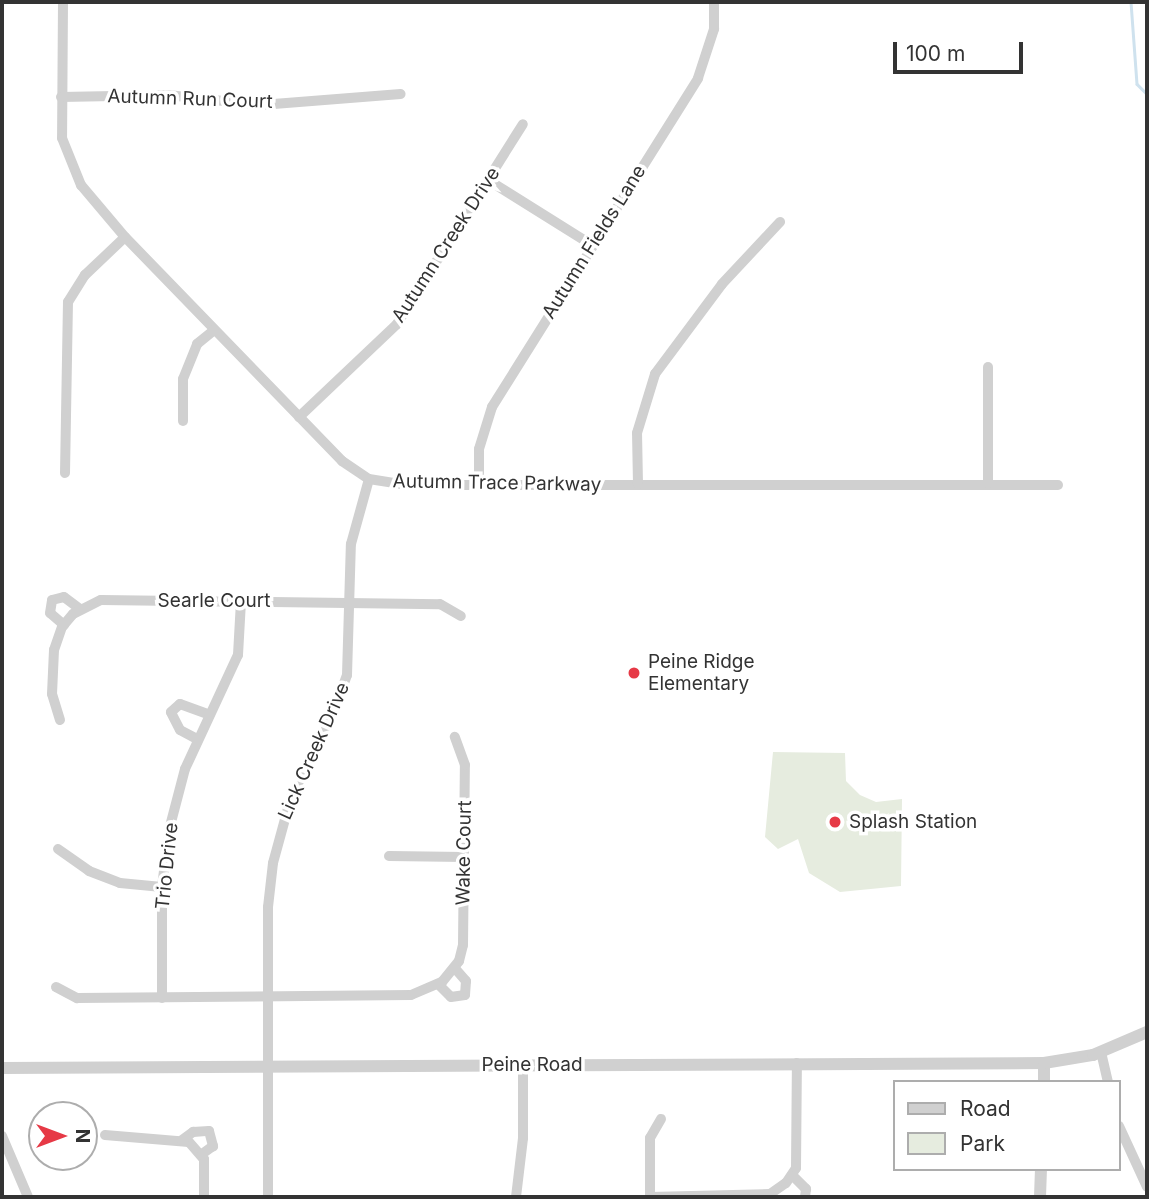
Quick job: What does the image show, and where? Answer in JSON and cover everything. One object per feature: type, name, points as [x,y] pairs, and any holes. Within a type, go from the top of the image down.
[{"type":"street","name":"Autumn Trace Parkway","points":[[63,2],[62,138],[70,164],[81,185],[125,237],[342,461],[369,479],[408,485],[1058,485]]},
{"type":"street","name":"Autumn Fields Lane","points":[[479,484],[479,449],[492,407],[698,78],[714,29],[714,2]]},
{"type":"street","name":"Autumn Run Court","points":[[61,97],[168,94],[261,105],[401,94]]},
{"type":"street","name":"Autumn Creek Drive","points":[[299,417],[397,324],[523,124]]},
{"type":"street","points":[[488,180],[592,245]]},
{"type":"street","points":[[638,484],[637,433],[642,405],[655,374],[722,284],[780,222]]},
{"type":"street","points":[[65,473],[68,302],[85,275],[125,237]]},
{"type":"street","points":[[183,421],[183,379],[197,344],[214,330]]},
{"type":"street","points":[[988,367],[988,483]]},
{"type":"street","name":"Lick Creek Drive","points":[[268,1197],[268,907],[276,848],[291,797],[331,719],[347,675],[355,519],[369,479]]},
{"type":"street","name":"Searle Court","points":[[64,625],[50,613],[52,600],[64,597],[80,609]]},
{"type":"street","name":"Searle Court","points":[[60,720],[52,694],[54,650],[64,625],[80,609],[101,600],[440,604],[461,616]]},
{"type":"street","name":"Trio Drive","points":[[162,998],[162,887],[169,830],[197,739],[238,655],[241,601]]},
{"type":"street","points":[[197,739],[180,730],[171,712],[180,704],[208,714]]},
{"type":"street","name":"Wake Court","points":[[56,987],[77,998],[162,998],[411,995],[438,984],[454,967],[463,945],[465,765],[455,737]]},
{"type":"street","points":[[58,849],[89,871],[120,884],[162,887]]},
{"type":"street","points":[[389,856],[464,857]]},
{"type":"street","points":[[438,984],[451,996],[464,995],[466,981],[454,967]]},
{"type":"street","name":"Peine Road","points":[[2,1068],[1044,1063],[1101,1052],[1147,1032]]},
{"type":"street","points":[[1101,1052],[1108,1080]]},
{"type":"street","points":[[662,1119],[650,1138],[650,1197],[777,1194],[796,1168],[797,1063]]},
{"type":"street","points":[[1044,1063],[1044,1080]]},
{"type":"street","points":[[516,1197],[523,1138],[523,1065]]},
{"type":"street","points":[[182,1140],[193,1132],[209,1130],[213,1146],[202,1154]]},
{"type":"street","points":[[1121,1130],[1147,1187]]},
{"type":"street","points":[[105,1135],[182,1140],[202,1154]]},
{"type":"street","points":[[2,1136],[28,1197]]},
{"type":"street","points":[[202,1154],[204,1197]]},
{"type":"street","points":[[1040,1197],[1041,1171]]},
{"type":"street","points":[[792,1175],[806,1189],[805,1197]]},
{"type":"green space","name":"Splash Station","points":[[773,752],[845,753],[846,781],[860,795],[876,802],[902,799],[901,886],[840,892],[809,873],[798,839],[778,849],[765,837]]},
{"type":"waterway","points":[[1131,2],[1137,84],[1147,94]]},
{"type":"place","name":"Peine Ridge Elementary","points":[[634,673]]},
{"type":"place","name":"Splash Station","points":[[835,822]]}]
